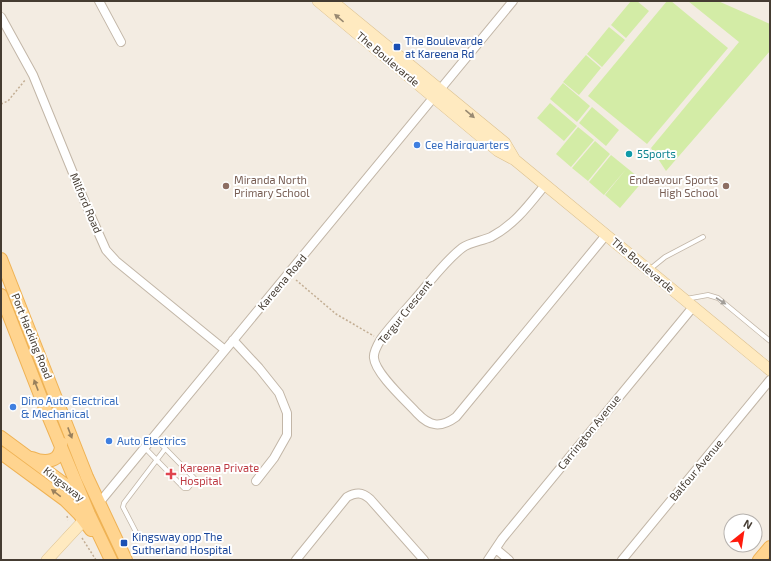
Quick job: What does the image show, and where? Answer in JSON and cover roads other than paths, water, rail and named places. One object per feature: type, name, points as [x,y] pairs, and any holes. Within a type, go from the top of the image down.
[{"type":"main road","name":"The Boulevarde","points":[[318,1],[437,93],[505,143],[515,160],[770,370]]},
{"type":"main road","name":"The Boulevarde","points":[[332,1],[437,93]]},
{"type":"main road","name":"Port Hacking Road","points":[[1,259],[91,511]]},
{"type":"main road","name":"Port Hacking Road","points":[[1,294],[83,498],[91,511]]},
{"type":"main road","name":"Kingsway","points":[[1,437],[83,498]]},
{"type":"main road","points":[[25,455],[41,461],[51,460],[60,453],[61,443]]},
{"type":"main road","name":"Kingsway","points":[[1,453],[66,500],[91,511],[105,522],[126,560]]},
{"type":"main road","name":"Kingsway","points":[[91,511],[110,559]]},
{"type":"main road","name":"Kareena Road","points":[[47,560],[91,511]]},
{"type":"main road","points":[[759,560],[770,547]]},
{"type":"street","points":[[99,1],[121,42]]},
{"type":"street","name":"Kareena Road","points":[[91,511],[145,448],[224,350],[513,1]]},
{"type":"street","name":"Milford Road","points":[[1,16],[33,74],[86,205],[106,250],[116,261],[224,350]]},
{"type":"street","name":"Tergur Crescent","points":[[545,185],[508,227],[489,238],[463,247],[443,267],[381,340],[374,358],[375,365],[381,374],[419,415],[427,421],[438,425],[447,423],[456,417],[606,235]]},
{"type":"street","name":"Carrington Avenue","points":[[488,560],[502,539],[693,307]]},
{"type":"street","points":[[233,340],[259,368],[279,393],[287,413],[287,435],[274,458],[256,481]]},
{"type":"street","name":"Balfour Avenue","points":[[622,560],[770,380]]},
{"type":"street","points":[[296,560],[347,497],[360,493],[370,499],[424,560]]},
{"type":"street","points":[[496,549],[509,560]]},
{"type":"lane","points":[[648,270],[665,257],[703,237]]},
{"type":"lane","points":[[684,299],[708,295],[718,298],[770,341]]},
{"type":"lane","points":[[145,448],[184,488],[188,488],[193,482],[194,478],[154,437]]},
{"type":"lane","points":[[137,534],[123,507],[124,503],[165,449]]},
{"type":"place","name":"The Boulevarde at Kareena Rd","points":[[397,47]]},
{"type":"place","name":"Cee Hairquarters","points":[[417,145]]},
{"type":"place","name":"5Sports","points":[[629,154]]},
{"type":"place","name":"Miranda North Primary School","points":[[226,186]]},
{"type":"place","name":"Endeavour Sports High School","points":[[726,186]]},
{"type":"place","name":"Dino Auto Electrical & Mechanical","points":[[13,407]]},
{"type":"place","name":"Auto Electrics","points":[[109,441]]},
{"type":"place","name":"Kareena Private Hospital","points":[[171,474]]},
{"type":"place","name":"Kingsway opp The Sutherland Hospital","points":[[124,543]]}]
